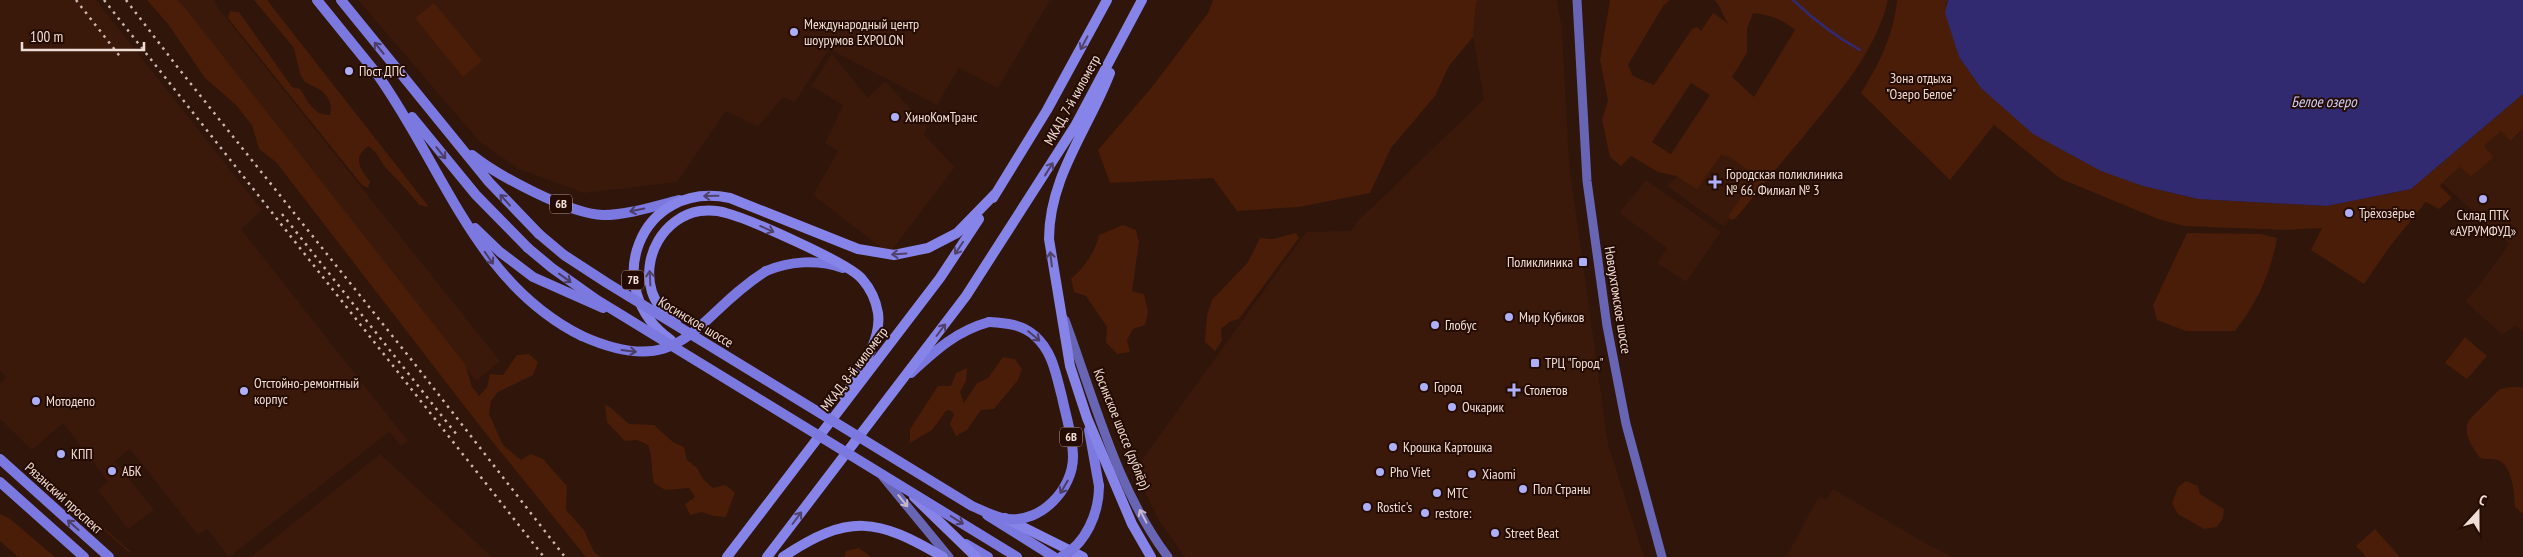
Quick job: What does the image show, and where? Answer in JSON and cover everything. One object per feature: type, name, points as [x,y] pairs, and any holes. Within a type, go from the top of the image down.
[{"type":"highway","name":"МКАД, 7-й километр","points":[[996,193],[1047,110],[1107,0]]},
{"type":"highway","name":"МКАД, 7-й километр","points":[[901,383],[966,296],[1023,210],[1075,126],[1142,0]]},
{"type":"highway","points":[[1126,32],[1102,93],[1068,160],[1052,200],[1048,239],[1070,366],[1087,418],[1132,524],[1151,557]]},
{"type":"highway","name":"6B","points":[[684,199],[707,195],[730,198],[858,249],[894,255],[928,248],[957,233],[996,193]]},
{"type":"highway","name":"МКАД, 8-й километр","points":[[727,557],[940,278],[996,193]]},
{"type":"highway","name":"7B","points":[[684,199],[664,209],[643,234],[634,258],[633,282],[639,306],[646,318],[656,330],[694,356]]},
{"type":"highway","points":[[816,407],[682,325],[662,309],[652,293],[650,265],[660,236],[677,220],[693,212],[719,211],[738,216],[795,242],[856,273],[862,279],[876,303],[878,315],[874,340],[862,366],[819,438]]},
{"type":"highway","points":[[694,356],[806,424]]},
{"type":"highway","points":[[767,557],[901,383]]},
{"type":"highway","points":[[883,448],[974,502],[1082,557]]},
{"type":"highway","points":[[871,464],[902,486],[952,534],[983,557]]},
{"type":"highway","points":[[783,557],[824,532],[847,527],[868,526],[889,530],[911,538],[944,557]]},
{"type":"main road","points":[[317,0],[476,195],[528,248],[552,268],[597,300],[1017,557]]},
{"type":"main road","name":"Косинское шоссе","points":[[341,0],[510,206],[564,255],[1054,557]]},
{"type":"main road","name":"Новоухтомское шоссе","points":[[1577,0],[1581,42]]},
{"type":"main road","name":"Новоухтомское шоссе","points":[[1583,0],[1581,42],[1582,104],[1587,181],[1607,326],[1626,424],[1662,557]]},
{"type":"main road","points":[[377,74],[405,116],[454,202],[489,258],[510,284],[545,315],[582,336],[611,348],[630,352],[649,352],[666,348],[686,339],[766,271],[781,264],[820,262],[856,273]]},
{"type":"main road","name":"6B","points":[[454,139],[477,159],[498,173],[582,212],[616,214],[684,199]]},
{"type":"main road","points":[[454,202],[489,243],[522,270],[544,283],[613,312],[694,356]]},
{"type":"main road","name":"Косинское шоссе (дублёр)","points":[[1060,306],[1117,460],[1153,534],[1168,557]]},
{"type":"main road","name":"6B","points":[[901,383],[954,336],[988,322],[1022,327],[1043,343],[1056,374],[1072,440],[1073,458],[1065,488],[1049,505],[1036,513],[1009,519],[972,506]]},
{"type":"main road","points":[[1061,557],[1077,545],[1087,532],[1095,515],[1099,498],[1099,486],[1087,418]]},
{"type":"main road","name":"Рязанский проспект","points":[[0,459],[109,557]]},
{"type":"main road","points":[[871,464],[948,557]]},
{"type":"main road","points":[[0,482],[84,557]]},
{"type":"shaded area","points":[[0,0],[96,0],[262,210],[241,229],[408,441],[401,446],[389,432],[229,557],[207,529],[198,535],[130,449],[115,461],[154,510],[128,529],[98,490],[108,482],[63,423],[32,450],[0,419],[0,384],[6,377],[0,371]]},
{"type":"shaded area","points":[[176,0],[214,0],[219,9],[500,361],[476,381]]},
{"type":"shaded area","points":[[358,0],[1050,0],[998,88],[959,68],[937,105],[829,49],[795,102],[783,97],[758,127],[726,111],[677,182],[584,193],[519,169],[480,142]]},
{"type":"shaded area","points":[[1479,0],[1557,0],[1562,28],[1569,163],[1608,444],[1644,557],[1185,557],[1160,522],[1134,471],[1306,232],[1351,231],[1356,223],[1484,99],[1473,37],[1476,3]]},
{"type":"shaded area","points":[[832,54],[868,98],[885,81],[927,127],[924,135],[955,167],[889,254],[813,195],[838,151],[825,143],[843,105],[811,86]]},
{"type":"shaded area","points":[[2523,128],[2523,331],[2515,326],[2502,335],[2465,301],[2478,287],[2509,244],[2442,183],[2460,167],[2471,177],[2494,157],[2484,146],[2501,130],[2512,141]]},
{"type":"shaded area","name":"Городская поликлиника № 66. Филиал № 3","points":[[1718,137],[1752,152],[1764,176],[1724,227],[1667,186]]},
{"type":"shaded area","points":[[1646,180],[1721,232],[1686,282],[1657,263],[1667,248],[1619,213]]},
{"type":"shaded area","points":[[380,454],[492,557],[251,557]]},
{"type":"shaded area","points":[[1833,489],[1927,544],[1953,557],[1786,557],[1819,496],[1826,500]]},
{"type":"green space","points":[[147,0],[177,0],[185,8],[465,364],[472,387],[479,396],[487,387],[490,374],[503,375],[517,355],[529,354],[538,362],[533,375],[498,392],[491,401],[489,414],[503,445],[521,460],[531,454],[543,459],[567,486],[566,510],[584,530],[594,552],[601,557],[586,557],[483,430],[276,162],[259,149],[252,125],[236,105],[205,78],[168,24]]},
{"type":"green space","points":[[254,0],[267,0],[429,207],[419,205],[368,146],[360,155],[359,163],[370,181],[368,188],[362,185],[228,18],[230,11],[239,12],[292,87],[300,89],[319,113],[330,115],[331,106],[328,98],[322,91],[305,82],[300,74],[294,48]]},
{"type":"green space","points":[[1213,0],[1479,0],[1476,3],[1473,37],[1449,66],[1435,96],[1391,148],[1370,193],[1299,207],[1237,211],[1213,178],[1110,183],[1098,150],[1152,87],[1208,13]]},
{"type":"green space","points":[[1610,0],[1670,0],[1663,6],[1628,65],[1633,76],[1654,85],[1692,29],[1697,27],[1701,31],[1713,13],[1729,24],[1719,5],[1714,0],[1888,0],[1874,37],[1854,72],[1735,219],[1730,220],[1729,215],[1756,176],[1730,157],[1721,155],[1697,189],[1676,176],[1658,172],[1631,156],[1621,166],[1610,157],[1602,120],[1608,100],[1600,60]],"holes":[[[1753,13],[1775,18],[1795,30],[1754,97],[1732,77],[1747,53],[1747,29]],[[1691,83],[1710,95],[1671,154],[1652,142]]]},
{"type":"green space","name":"Зона отдыха \"Озеро Белое\"","points":[[1897,0],[1948,0],[1946,4],[1959,57],[1981,88],[2143,186],[2198,199],[2327,206],[2411,189],[2523,94],[2523,128],[2511,141],[2501,131],[2484,146],[2494,157],[2471,177],[2460,167],[2442,183],[2440,186],[2452,198],[2439,209],[2426,202],[2391,245],[2364,284],[2311,250],[2322,228],[2287,230],[2184,226],[2158,219],[2061,179],[1994,125],[1950,180],[1861,93],[1885,48],[1893,25]]},
{"type":"green space","points":[[434,3],[482,61],[463,77],[415,18]]},
{"type":"green space","points":[[1123,225],[1136,230],[1139,242],[1132,291],[1144,294],[1148,312],[1145,325],[1133,329],[1127,340],[1130,352],[1117,354],[1106,342],[1107,327],[1086,296],[1074,292],[1071,279],[1089,259],[1099,235]]},
{"type":"green space","points":[[1296,233],[1299,238],[1239,319],[1229,322],[1221,329],[1222,341],[1215,351],[1205,342],[1207,315],[1212,300],[1248,262],[1260,238],[1273,239]]},
{"type":"green space","points":[[2187,233],[2261,234],[2277,238],[2271,263],[2262,287],[2250,310],[2235,331],[2186,331],[2157,320],[2153,305]]},
{"type":"green space","points":[[2465,337],[2487,356],[2467,379],[2445,363]]},
{"type":"green space","points":[[1003,357],[1015,359],[1022,369],[1018,380],[994,409],[981,410],[967,430],[956,436],[950,424],[954,414],[950,410],[946,411],[932,430],[910,443],[910,429],[938,386],[951,386],[956,373],[967,368],[966,381],[960,392],[964,403],[977,383],[988,378]]},
{"type":"green space","points":[[2521,387],[2523,389],[2523,514],[2515,507],[2512,480],[2506,467],[2497,460],[2480,458],[2467,435],[2469,420],[2500,389]]},
{"type":"green space","points":[[605,405],[610,407],[629,424],[654,425],[673,442],[684,447],[687,460],[697,468],[703,479],[713,488],[725,485],[735,492],[726,517],[713,516],[702,512],[690,515],[685,504],[695,497],[689,488],[665,490],[654,483],[648,445],[637,440],[625,441],[607,422]]},
{"type":"green space","points":[[48,481],[50,481],[131,552],[129,552]]},
{"type":"green space","points":[[2186,481],[2198,486],[2200,494],[2224,509],[2223,518],[2217,527],[2204,529],[2178,514],[2172,503],[2178,487]]},
{"type":"green space","points":[[0,514],[9,518],[55,557],[18,557],[0,541]]},
{"type":"green space","points":[[2375,529],[2400,557],[2366,557],[2356,546]]},
{"type":"green space","points":[[859,548],[871,557],[844,557],[846,551]]},
{"type":"water","name":"Белое озеро","points":[[1948,0],[2523,0],[2523,94],[2411,189],[2327,206],[2198,199],[2143,186],[2101,171],[2033,134],[1981,88],[1959,57],[1945,13]]},
{"type":"waterway","points":[[1793,0],[1825,27],[1860,50]]},
{"type":"railway","points":[[76,0],[122,59]]},
{"type":"railway","points":[[104,0],[544,557]]},
{"type":"railway","points":[[126,0],[565,557]]},
{"type":"railway","points":[[282,214],[457,435]]},
{"type":"place","name":"Международный центр шоурумов EXPOLON","points":[[794,32]]},
{"type":"place","name":"Пост ДПС","points":[[349,71]]},
{"type":"place","name":"ХиноКомТранс","points":[[895,117]]},
{"type":"place","name":"Городская поликлиника № 66. Филиал № 3","points":[[1715,182]]},
{"type":"place","name":"Склад ПТК «АУРУМФУД»","points":[[2483,199]]},
{"type":"place","name":"Трёхозёрье","points":[[2349,213]]},
{"type":"place","name":"Поликлиника","points":[[1583,262]]},
{"type":"place","name":"Мир Кубиков","points":[[1509,317]]},
{"type":"place","name":"Глобус","points":[[1435,325]]},
{"type":"place","name":"ТРЦ \"Город\"","points":[[1535,363]]},
{"type":"place","name":"Город","points":[[1424,387]]},
{"type":"place","name":"Столетов","points":[[1514,390]]},
{"type":"place","name":"Отстойно-ремонтный корпус","points":[[244,391]]},
{"type":"place","name":"Мотодепо","points":[[36,401]]},
{"type":"place","name":"Очкарик","points":[[1452,407]]},
{"type":"place","name":"Крошка Картошка","points":[[1393,447]]},
{"type":"place","name":"КПП","points":[[61,454]]},
{"type":"place","name":"АБК","points":[[112,471]]},
{"type":"place","name":"Pho Viet","points":[[1380,472]]},
{"type":"place","name":"Xiaomi","points":[[1472,474]]},
{"type":"place","name":"Пол Страны","points":[[1523,489]]},
{"type":"place","name":"МТС","points":[[1437,493]]},
{"type":"place","name":"Rostic's","points":[[1367,507]]},
{"type":"place","name":"restore:","points":[[1425,513]]},
{"type":"place","name":"Street Beat","points":[[1495,533]]}]
